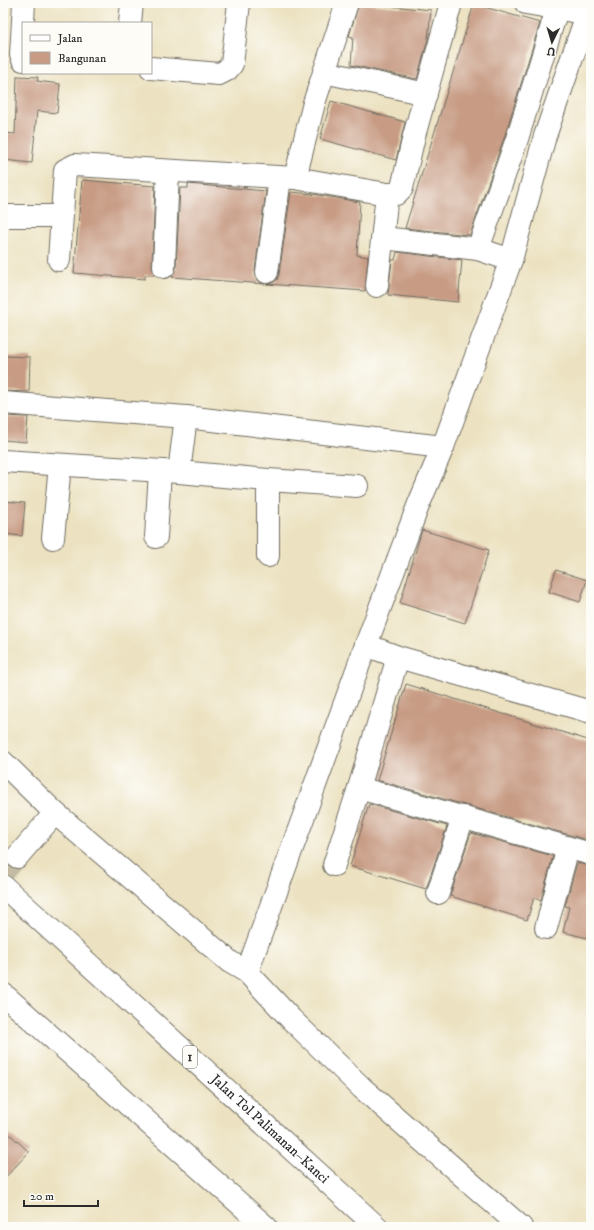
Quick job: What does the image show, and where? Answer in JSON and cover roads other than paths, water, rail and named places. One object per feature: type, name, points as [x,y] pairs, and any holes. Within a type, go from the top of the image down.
[{"type":"main road","points":[[23,22],[24,3]]},
{"type":"main road","points":[[130,22],[132,3]]},
{"type":"main road","points":[[152,68],[219,74],[227,70],[232,64],[239,3]]},
{"type":"main road","points":[[267,272],[288,178],[347,3]]},
{"type":"main road","points":[[59,260],[65,170],[75,165],[288,178],[387,194],[396,194],[402,188],[426,94],[452,3]]},
{"type":"main road","points":[[247,972],[366,645],[418,506],[443,447],[511,260],[545,136],[589,9],[526,3]]},
{"type":"main road","points":[[478,249],[517,139],[558,5]]},
{"type":"main road","points":[[22,38],[22,58]]},
{"type":"main road","points":[[324,72],[426,94]]},
{"type":"main road","points":[[164,267],[168,171]]},
{"type":"main road","points":[[377,286],[387,194]]},
{"type":"main road","points":[[3,216],[62,216]]},
{"type":"main road","points":[[383,238],[478,249],[511,260]]},
{"type":"main road","points":[[3,403],[186,417],[443,447]]},
{"type":"main road","points":[[156,537],[170,471],[186,417]]},
{"type":"main road","points":[[3,460],[60,465],[170,471],[357,486]]},
{"type":"main road","points":[[53,538],[60,465]]},
{"type":"main road","points":[[268,480],[268,556]]},
{"type":"main road","points":[[366,645],[398,657],[591,712]]},
{"type":"main road","points":[[334,865],[359,788],[398,657]]},
{"type":"main road","points":[[3,762],[55,813],[230,962],[247,972],[291,1019],[362,1088],[521,1227]]},
{"type":"main road","points":[[359,788],[591,854]]},
{"type":"main road","points":[[17,857],[55,813]]},
{"type":"main road","points":[[438,893],[463,818]]},
{"type":"main road","points":[[546,928],[568,848]]},
{"type":"main road","name":"Jalan Tol Palimanan–Kanci","points":[[3,886],[377,1227]]},
{"type":"main road","points":[[3,994],[266,1227]]},
{"type":"tunnel","points":[[3,873],[17,857]]}]
